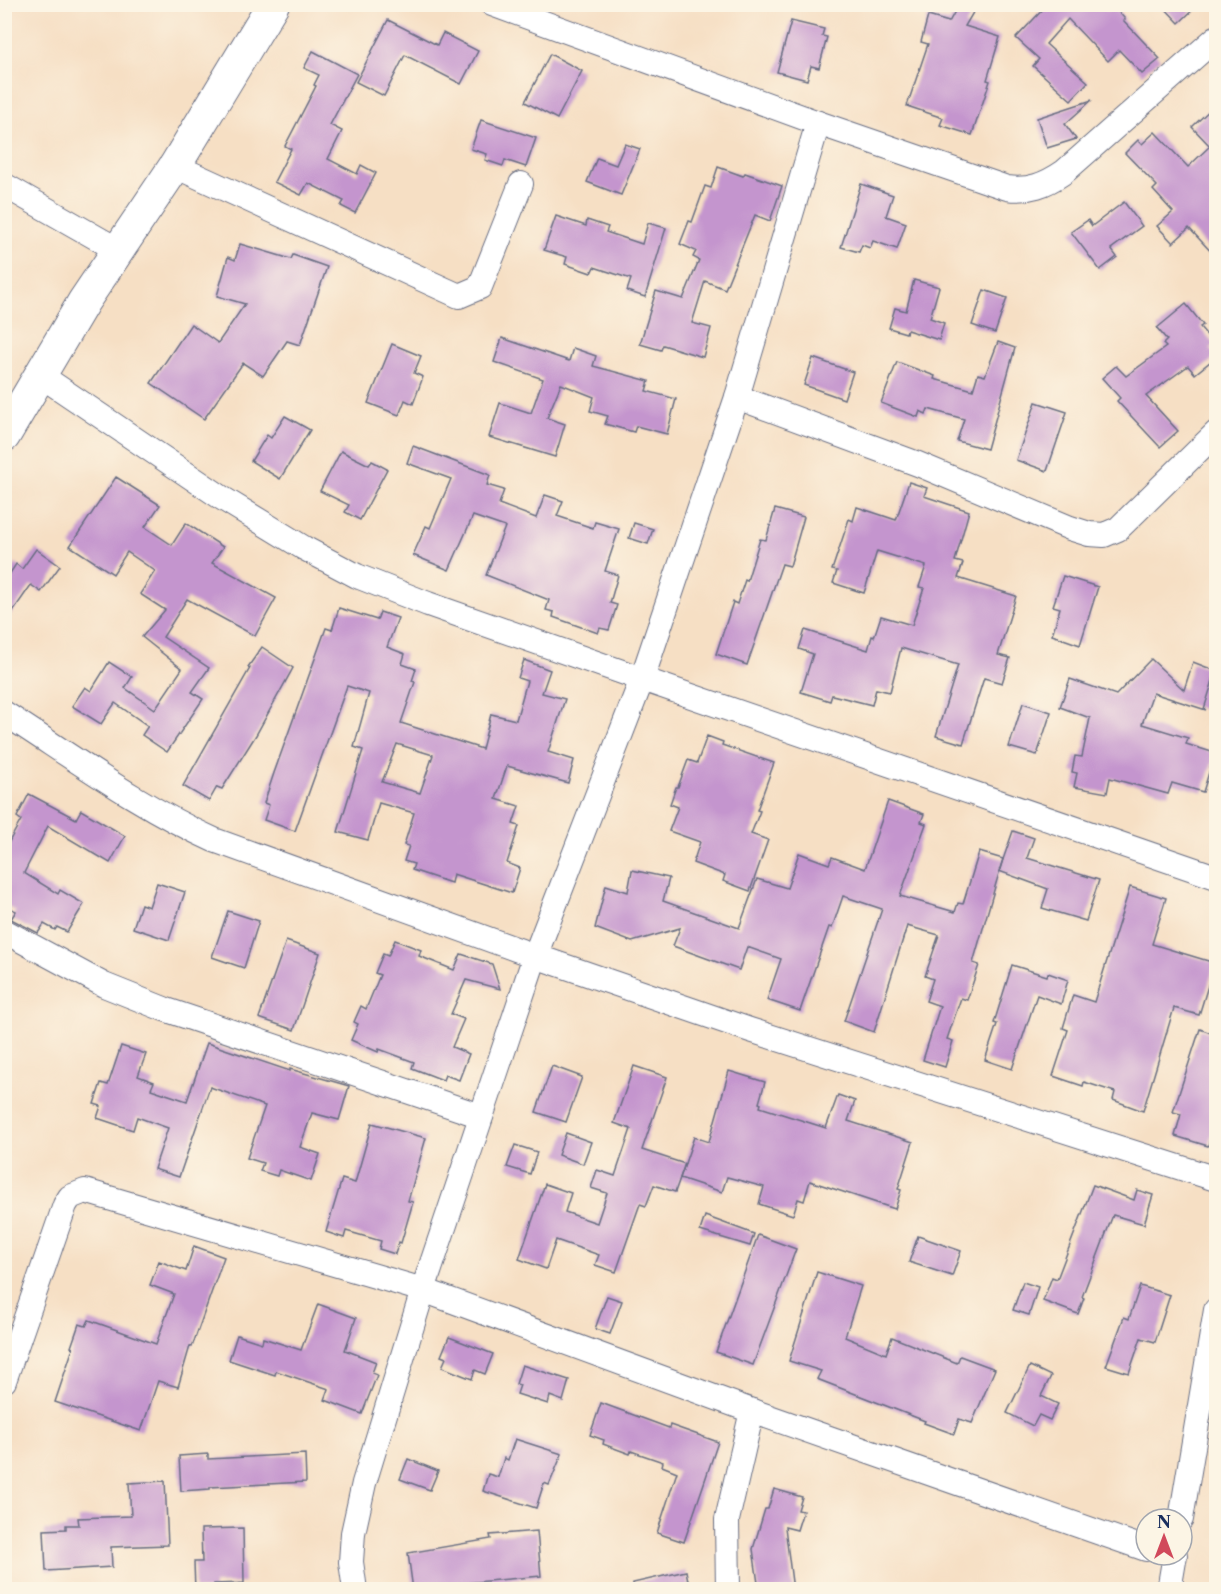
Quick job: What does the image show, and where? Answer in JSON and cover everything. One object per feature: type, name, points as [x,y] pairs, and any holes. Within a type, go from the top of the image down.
[{"type":"street","points":[[4,436],[84,301],[175,166],[273,4]]},
{"type":"street","points":[[492,4],[818,123],[1006,188],[1024,190],[1051,181],[1064,172],[1216,38]]},
{"type":"street","points":[[355,1590],[351,1562],[353,1533],[364,1483],[423,1290],[535,956],[642,679],[737,397],[818,123]]},
{"type":"street","points":[[175,166],[459,296],[480,287],[521,184]]},
{"type":"street","points":[[4,184],[118,250]]},
{"type":"street","points":[[40,375],[222,498],[304,548],[357,576],[642,679],[1216,877]]},
{"type":"street","points":[[737,397],[918,464],[1089,534],[1104,535],[1118,529],[1216,433]]},
{"type":"street","points":[[4,713],[187,828],[214,840],[535,956],[750,1030],[1216,1179]]},
{"type":"street","points":[[4,931],[104,984],[164,1009],[481,1116]]},
{"type":"street","points":[[4,1381],[64,1205],[70,1197],[85,1191],[423,1290],[752,1411],[1134,1545]]},
{"type":"street","points":[[1184,1507],[1211,1380],[1216,1310]]},
{"type":"street","points":[[728,1590],[728,1520],[752,1411]]},
{"type":"street","points":[[1169,1590],[1170,1567]]},
{"type":"building","points":[[959,4],[978,4],[965,26],[1000,37],[987,80],[990,81],[972,135],[940,125],[943,118],[907,106],[928,44],[921,42],[928,16],[949,22]]},
{"type":"building","points":[[1048,4],[1101,4],[1107,11],[1113,6],[1125,19],[1123,20],[1160,59],[1142,74],[1119,50],[1108,61],[1068,19],[1046,44],[1088,82],[1071,100],[1033,66],[1039,59],[1016,38]]},
{"type":"building","points":[[1161,4],[1199,4],[1179,23]]},
{"type":"building","points":[[388,20],[437,45],[443,33],[478,51],[461,84],[405,55],[384,96],[356,82]]},
{"type":"building","points":[[791,21],[824,29],[822,36],[827,37],[819,68],[811,66],[807,80],[777,72]]},
{"type":"building","points":[[313,51],[357,74],[330,125],[342,131],[328,159],[357,174],[361,165],[376,173],[355,213],[341,206],[344,201],[308,183],[301,195],[274,182],[291,149],[285,146],[316,86],[314,85],[319,75],[304,68]]},
{"type":"building","points":[[550,54],[582,71],[557,119],[525,102]]},
{"type":"building","points":[[1092,100],[1065,124],[1076,139],[1047,148],[1037,118]]},
{"type":"building","points":[[1216,104],[1216,257],[1189,228],[1173,243],[1157,226],[1173,212],[1153,190],[1157,186],[1125,153],[1138,140],[1142,144],[1155,132],[1188,167],[1210,146],[1192,127]]},
{"type":"building","points":[[481,120],[536,138],[526,167],[505,160],[503,166],[485,160],[487,154],[471,149]]},
{"type":"building","points":[[625,144],[640,149],[621,195],[587,182],[597,158],[616,165]]},
{"type":"building","points":[[718,167],[743,176],[745,173],[782,186],[770,221],[755,215],[725,289],[705,281],[692,323],[711,328],[703,357],[663,345],[661,350],[640,344],[656,291],[683,299],[699,260],[693,257],[696,251],[680,244],[689,221],[692,222],[705,186],[711,188]]},
{"type":"building","points":[[861,184],[893,195],[886,216],[906,223],[897,249],[873,241],[870,248],[862,245],[859,252],[841,247]]},
{"type":"building","points":[[1124,202],[1142,226],[1111,249],[1117,257],[1100,270],[1071,232],[1088,220],[1092,226]]},
{"type":"building","points":[[556,216],[586,226],[587,220],[608,227],[606,232],[642,244],[648,223],[666,228],[645,297],[627,291],[631,279],[594,267],[591,273],[565,264],[567,257],[544,250]]},
{"type":"building","points":[[240,244],[291,259],[293,255],[327,267],[300,345],[287,341],[263,376],[243,363],[204,419],[151,383],[191,324],[218,343],[245,304],[217,296],[228,257],[235,260]]},
{"type":"building","points":[[914,280],[939,287],[930,318],[944,323],[939,340],[907,330],[906,333],[889,328],[895,308],[906,311]]},
{"type":"building","points":[[984,290],[1007,298],[995,333],[972,325]]},
{"type":"building","points":[[1186,304],[1203,325],[1200,327],[1215,345],[1210,349],[1216,357],[1195,374],[1188,366],[1146,396],[1178,431],[1160,447],[1117,401],[1120,398],[1102,378],[1116,366],[1126,376],[1166,347],[1163,344],[1167,340],[1157,328]]},
{"type":"building","points":[[502,338],[569,361],[573,348],[596,356],[593,366],[649,381],[646,391],[676,399],[667,434],[636,426],[634,432],[605,424],[608,416],[590,411],[594,397],[561,384],[547,418],[565,424],[555,457],[489,437],[500,403],[531,413],[543,379],[494,362]]},
{"type":"building","points":[[998,342],[1015,348],[987,449],[957,441],[964,419],[928,409],[926,414],[920,411],[918,417],[881,403],[897,362],[935,376],[934,379],[973,390],[978,374],[985,376]]},
{"type":"building","points":[[392,344],[421,356],[414,373],[423,377],[413,404],[405,400],[399,415],[368,403]]},
{"type":"building","points":[[813,358],[853,372],[844,399],[804,385]]},
{"type":"building","points":[[1036,402],[1067,412],[1047,471],[1016,460]]},
{"type":"building","points":[[285,416],[310,430],[280,479],[251,461],[267,435],[271,438]]},
{"type":"building","points":[[413,446],[490,475],[487,485],[504,490],[499,504],[536,518],[545,495],[563,501],[557,516],[593,528],[595,522],[619,529],[605,571],[618,575],[610,603],[617,605],[609,630],[600,628],[598,633],[553,617],[554,612],[546,610],[549,600],[486,575],[505,527],[473,516],[449,570],[413,555],[426,526],[430,528],[451,479],[407,463]]},
{"type":"building","points":[[341,451],[369,465],[372,461],[387,469],[360,520],[345,512],[349,505],[320,491]]},
{"type":"building","points":[[116,477],[160,505],[145,527],[172,545],[186,523],[223,547],[212,563],[276,598],[255,636],[187,599],[163,637],[209,668],[192,692],[203,699],[167,752],[142,735],[148,726],[115,703],[101,724],[72,706],[85,687],[91,691],[109,662],[132,677],[125,688],[155,709],[182,669],[142,637],[165,610],[140,594],[155,571],[127,552],[113,574],[70,546]]},
{"type":"building","points":[[909,482],[927,488],[924,496],[969,511],[955,561],[963,563],[958,578],[1016,596],[998,655],[1010,658],[1002,683],[984,678],[963,744],[936,736],[958,665],[901,648],[890,692],[876,689],[872,705],[832,695],[830,701],[801,692],[813,654],[799,649],[805,630],[868,650],[881,616],[912,625],[924,588],[919,587],[926,566],[877,551],[864,593],[833,583],[837,571],[832,570],[849,519],[853,521],[857,507],[896,520]]},
{"type":"building","points":[[775,509],[804,517],[790,566],[782,564],[747,665],[716,654],[733,602],[737,604],[745,580],[747,581],[760,539],[766,540]]},
{"type":"building","points":[[634,523],[653,529],[648,544],[629,538]]},
{"type":"building","points":[[36,549],[60,566],[41,592],[31,585],[4,624],[5,581],[16,564],[22,569]]},
{"type":"building","points":[[1063,576],[1098,587],[1080,645],[1052,635],[1060,608],[1053,606]]},
{"type":"building","points":[[339,608],[377,620],[380,612],[398,618],[387,647],[405,654],[402,664],[416,669],[412,681],[415,682],[401,723],[482,749],[491,714],[516,720],[527,681],[518,678],[524,660],[550,670],[542,693],[565,699],[548,752],[574,760],[568,783],[507,766],[496,799],[519,806],[513,824],[519,826],[507,863],[520,868],[512,893],[453,874],[451,883],[412,870],[414,864],[404,861],[409,846],[404,845],[414,813],[379,803],[368,840],[338,832],[363,750],[354,747],[369,693],[347,686],[295,831],[264,820],[269,805],[264,803],[274,773],[326,628],[332,630]],"holes":[[[397,744],[433,755],[420,793],[382,782]]]},
{"type":"building","points":[[262,647],[293,668],[256,735],[222,789],[217,787],[209,801],[183,786],[250,668],[248,667]]},
{"type":"building","points":[[1151,659],[1184,690],[1193,662],[1216,671],[1204,709],[1206,710],[1153,693],[1142,724],[1188,738],[1186,744],[1215,753],[1203,792],[1172,783],[1168,794],[1110,778],[1107,793],[1074,787],[1077,773],[1072,772],[1075,756],[1082,757],[1090,718],[1060,707],[1070,679],[1116,695]]},
{"type":"building","points":[[1023,703],[1051,712],[1037,755],[1009,747]]},
{"type":"building","points":[[707,736],[723,742],[722,745],[774,763],[751,834],[768,840],[750,891],[723,881],[725,875],[693,863],[700,842],[669,831],[678,807],[670,804],[676,787],[678,787],[688,760],[697,763]]},
{"type":"building","points":[[29,794],[76,819],[81,810],[125,836],[110,863],[48,826],[24,873],[58,894],[60,890],[84,904],[67,932],[57,927],[55,930],[44,924],[38,933],[11,919],[16,911],[4,905],[4,851],[21,820],[17,817]]},
{"type":"building","points":[[888,801],[924,814],[921,822],[926,824],[900,896],[955,912],[958,903],[963,904],[979,852],[1003,859],[973,963],[979,965],[967,1000],[961,998],[947,1039],[953,1041],[945,1067],[923,1060],[940,1006],[926,1001],[933,979],[925,976],[939,935],[907,926],[874,1032],[844,1021],[882,909],[843,896],[832,928],[829,927],[800,1011],[767,1000],[781,959],[747,947],[739,970],[673,946],[680,928],[632,942],[595,928],[606,885],[628,892],[632,870],[669,878],[663,901],[739,928],[757,879],[787,888],[799,853],[829,864],[832,857],[865,869]]},
{"type":"building","points":[[1013,831],[1034,838],[1027,858],[1099,880],[1086,921],[1042,908],[1048,889],[999,871]]},
{"type":"building","points":[[157,883],[185,892],[169,940],[133,928],[141,904],[149,907]]},
{"type":"building","points":[[1130,887],[1166,898],[1152,944],[1215,963],[1199,1015],[1174,1008],[1143,1111],[1113,1100],[1115,1092],[1084,1082],[1083,1086],[1053,1076],[1068,1030],[1063,1028],[1073,995],[1094,1002]]},
{"type":"building","points":[[228,911],[259,921],[244,968],[212,957]]},
{"type":"building","points":[[395,940],[421,950],[419,956],[454,970],[461,954],[492,964],[500,989],[466,980],[451,1014],[464,1019],[452,1047],[469,1054],[459,1080],[445,1075],[443,1080],[412,1068],[414,1062],[379,1049],[378,1052],[351,1040],[358,1024],[354,1022],[361,1006],[366,1009],[380,975],[375,973],[383,954],[388,956]]},
{"type":"building","points":[[286,941],[320,953],[294,1030],[259,1018]]},
{"type":"building","points":[[1012,965],[1068,980],[1061,1004],[1037,995],[1012,1069],[985,1060]]},
{"type":"building","points":[[1200,1029],[1216,1035],[1216,1135],[1212,1133],[1208,1146],[1175,1136],[1181,1114],[1173,1112]]},
{"type":"building","points":[[207,1043],[290,1071],[290,1069],[349,1086],[339,1120],[312,1113],[300,1147],[320,1154],[311,1181],[279,1170],[277,1176],[260,1171],[263,1163],[247,1158],[265,1106],[210,1087],[179,1177],[154,1169],[168,1128],[137,1117],[133,1130],[97,1118],[101,1106],[94,1104],[101,1083],[108,1085],[121,1046],[146,1054],[138,1076],[154,1082],[151,1089],[187,1101]]},
{"type":"building","points":[[552,1066],[582,1077],[566,1122],[536,1112]]},
{"type":"building","points":[[634,1066],[667,1077],[642,1150],[685,1164],[675,1192],[654,1185],[646,1206],[640,1204],[616,1272],[595,1265],[599,1255],[556,1240],[546,1269],[519,1259],[545,1184],[571,1193],[565,1212],[597,1223],[607,1193],[591,1188],[597,1170],[615,1176],[631,1129],[614,1123]]},
{"type":"building","points":[[729,1071],[765,1082],[760,1107],[826,1128],[838,1095],[855,1101],[848,1121],[913,1142],[898,1189],[901,1190],[895,1209],[810,1181],[804,1201],[798,1199],[793,1215],[759,1204],[764,1187],[727,1177],[722,1192],[680,1178],[694,1137],[709,1142]]},
{"type":"building","points":[[372,1123],[426,1138],[408,1201],[413,1202],[401,1243],[399,1242],[395,1254],[379,1249],[381,1241],[346,1231],[344,1238],[326,1232],[342,1179],[355,1183]]},
{"type":"building","points":[[566,1133],[591,1142],[583,1164],[558,1155]]},
{"type":"building","points":[[515,1145],[537,1152],[530,1174],[507,1167]]},
{"type":"building","points":[[1093,1185],[1134,1200],[1137,1190],[1153,1195],[1144,1224],[1113,1215],[1082,1297],[1084,1298],[1078,1314],[1043,1301],[1052,1277],[1057,1279]]},
{"type":"building","points":[[705,1216],[754,1234],[750,1246],[700,1231]]},
{"type":"building","points":[[758,1235],[796,1249],[753,1365],[716,1352]]},
{"type":"building","points":[[918,1236],[961,1251],[952,1276],[909,1262]]},
{"type":"building","points":[[194,1246],[224,1257],[192,1347],[190,1346],[178,1387],[158,1381],[141,1431],[55,1402],[79,1324],[86,1326],[89,1320],[156,1344],[174,1294],[150,1285],[159,1261],[186,1271]]},
{"type":"building","points":[[817,1272],[861,1286],[845,1337],[886,1354],[892,1337],[957,1363],[960,1356],[995,1369],[972,1423],[959,1419],[954,1434],[817,1379],[821,1371],[789,1361]]},
{"type":"building","points":[[1023,1282],[1038,1287],[1029,1315],[1013,1310]]},
{"type":"building","points":[[1140,1286],[1170,1295],[1155,1342],[1141,1338],[1129,1373],[1106,1366],[1124,1317],[1129,1319]]},
{"type":"building","points":[[607,1296],[622,1301],[610,1334],[595,1329]]},
{"type":"building","points":[[318,1304],[356,1318],[345,1350],[376,1362],[372,1373],[377,1375],[362,1414],[325,1400],[329,1389],[276,1371],[275,1375],[229,1360],[237,1335],[262,1343],[263,1338],[301,1350]]},
{"type":"building","points":[[449,1337],[493,1354],[485,1374],[475,1370],[472,1379],[442,1367],[446,1358],[441,1356]]},
{"type":"building","points":[[522,1365],[569,1380],[563,1401],[550,1396],[548,1404],[517,1394],[520,1385],[516,1384]]},
{"type":"building","points":[[1030,1366],[1051,1376],[1041,1396],[1058,1404],[1050,1420],[1039,1415],[1033,1426],[1007,1413]]},
{"type":"building","points":[[601,1403],[669,1428],[670,1425],[718,1442],[684,1542],[657,1533],[677,1472],[662,1466],[663,1462],[631,1451],[630,1454],[603,1444],[604,1440],[590,1435]]},
{"type":"building","points":[[515,1439],[562,1454],[549,1485],[544,1483],[536,1508],[483,1491],[488,1474],[498,1477],[504,1458],[508,1460]]},
{"type":"building","points":[[208,1454],[208,1459],[305,1454],[306,1482],[210,1487],[210,1489],[181,1491],[179,1456]]},
{"type":"building","points":[[408,1459],[438,1471],[430,1490],[400,1479]]},
{"type":"building","points":[[165,1481],[168,1545],[111,1547],[112,1567],[46,1571],[44,1530],[66,1529],[66,1525],[79,1525],[78,1518],[131,1516],[129,1483]]},
{"type":"building","points":[[774,1489],[802,1497],[798,1510],[803,1511],[797,1530],[785,1527],[793,1590],[759,1590],[753,1549],[765,1509],[768,1509]]},
{"type":"building","points":[[243,1528],[244,1583],[214,1584],[214,1590],[195,1590],[194,1562],[202,1562],[201,1529]]},
{"type":"building","points":[[537,1531],[541,1576],[466,1583],[466,1585],[441,1590],[413,1590],[408,1553],[491,1539],[490,1535]]},
{"type":"building","points":[[686,1571],[690,1590],[633,1590],[633,1583]]}]
